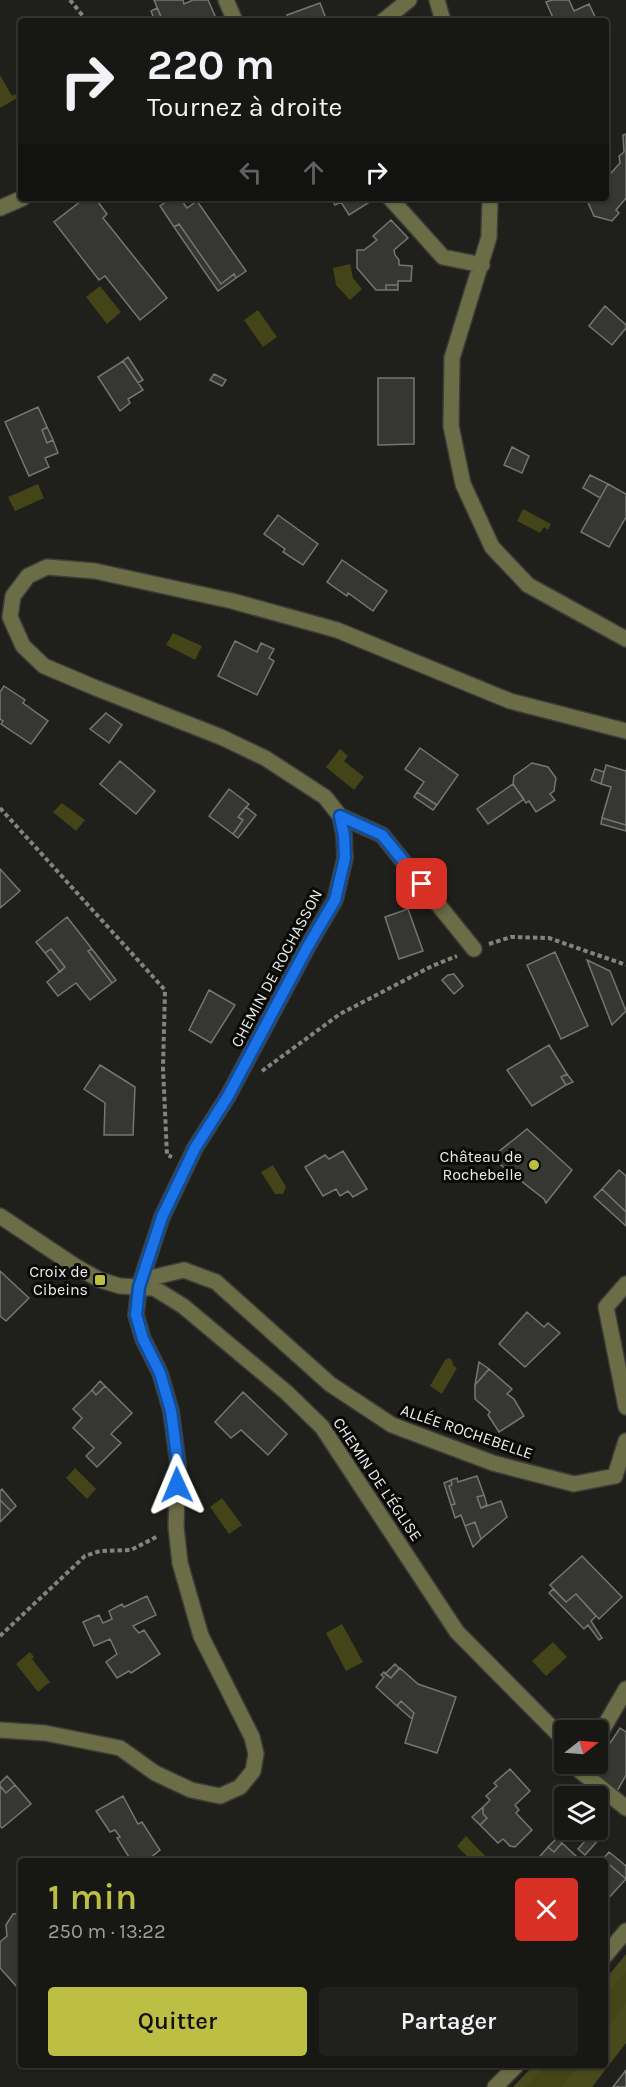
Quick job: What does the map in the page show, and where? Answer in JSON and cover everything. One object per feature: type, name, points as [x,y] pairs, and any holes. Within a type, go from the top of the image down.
[{"type":"street","points":[[226,0],[234,18]]},
{"type":"street","points":[[387,18],[409,0]]},
{"type":"street","points":[[437,0],[442,18]]},
{"type":"street","points":[[0,208],[18,200]]},
{"type":"street","points":[[393,201],[443,256],[482,265]]},
{"type":"street","points":[[490,201],[489,237],[452,358],[451,426],[463,484],[492,547],[528,585],[626,639]]},
{"type":"street","points":[[474,949],[382,835],[340,816],[325,797],[265,758],[221,737],[44,666],[23,646],[10,617],[14,596],[28,576],[47,567],[96,571],[221,598],[286,614],[337,630],[510,701],[626,731]]},
{"type":"street","points":[[0,587],[14,596]]},
{"type":"street","name":"CHEMIN DE ROCHASSON","points":[[0,1730],[45,1733],[120,1748],[155,1773],[191,1790],[220,1796],[240,1787],[253,1771],[256,1754],[252,1737],[201,1636],[180,1563],[176,1527],[178,1464],[171,1411],[160,1373],[143,1339],[136,1315],[140,1283],[162,1217],[195,1148],[228,1096],[335,900],[345,858],[340,816]]},
{"type":"street","name":"CHEMIN DE L'ÉGLISE","points":[[0,1216],[100,1280],[120,1286],[140,1283],[154,1288],[183,1306],[286,1392],[322,1427],[457,1632],[554,1730]]},
{"type":"street","name":"ALLÉE ROCHEBELLE","points":[[140,1283],[184,1270],[216,1281],[330,1384],[392,1425],[493,1463],[574,1484],[615,1476],[626,1440]]},
{"type":"street","points":[[626,1284],[606,1307],[626,1407]]},
{"type":"street","points":[[608,1720],[626,1689]]},
{"type":"street","points":[[588,1774],[626,1808]]},
{"type":"street","points":[[608,1952],[626,1931]]},
{"type":"street","points":[[495,2087],[514,2068]]},
{"type":"path","points":[[70,0],[85,18]]},
{"type":"path","points":[[0,808],[165,990],[163,1068],[167,1155],[187,1167]]},
{"type":"path","points":[[256,1076],[340,1014],[432,966],[474,949],[511,938],[549,939],[626,965]]},
{"type":"path","points":[[0,1636],[85,1557],[100,1551],[131,1550],[176,1527]]},
{"type":"green space","points":[[626,1954],[626,2043],[608,2066],[608,1976]]},
{"type":"green space","points":[[531,2068],[607,2068],[592,2087],[513,2087]]},
{"type":"shaded area","points":[[0,75],[12,96],[15,94],[17,98],[0,108]]},
{"type":"shaded area","points":[[350,264],[353,278],[362,289],[350,300],[336,285],[333,268]]},
{"type":"shaded area","points":[[100,286],[121,312],[107,324],[86,297]]},
{"type":"shaded area","points":[[258,310],[277,337],[263,347],[244,320]]},
{"type":"shaded area","points":[[38,484],[44,498],[15,511],[8,497]]},
{"type":"shaded area","points":[[523,509],[551,524],[548,530],[544,527],[540,533],[517,521]]},
{"type":"shaded area","points":[[173,633],[202,646],[195,660],[166,645]]},
{"type":"shaded area","points":[[340,749],[348,756],[344,761],[364,777],[354,790],[326,767]]},
{"type":"shaded area","points":[[62,803],[85,820],[76,831],[53,812]]},
{"type":"shaded area","points":[[273,1165],[286,1187],[283,1194],[275,1194],[261,1172]]},
{"type":"shaded area","points":[[449,1358],[457,1368],[442,1394],[430,1386],[445,1360]]},
{"type":"shaded area","points":[[75,1468],[96,1489],[87,1499],[66,1478]]},
{"type":"shaded area","points":[[222,1498],[242,1525],[229,1534],[210,1507]]},
{"type":"shaded area","points":[[342,1624],[363,1662],[346,1671],[326,1633]]},
{"type":"shaded area","points":[[553,1642],[567,1657],[546,1676],[532,1661]]},
{"type":"shaded area","points":[[30,1652],[34,1657],[32,1659],[50,1682],[38,1692],[16,1664]]},
{"type":"shaded area","points":[[466,1836],[487,1858],[469,1858],[457,1846]]},
{"type":"shaded area","points":[[626,1972],[626,2002],[608,2027],[608,1992]]},
{"type":"shaded area","points":[[542,2068],[576,2068],[562,2087],[526,2087]]},
{"type":"building","points":[[154,0],[183,0],[184,4],[193,0],[208,0],[216,18],[200,18],[162,18]]},
{"type":"building","points":[[569,0],[574,11],[589,4],[596,18],[553,18],[546,2]]},
{"type":"building","points":[[320,3],[326,18],[288,18],[287,15]]},
{"type":"building","points":[[157,8],[162,18],[154,18],[151,11]]},
{"type":"building","points":[[626,134],[626,198],[616,210],[619,213],[612,221],[594,216],[587,201],[609,201],[609,171],[611,173],[620,163],[619,156],[624,152],[623,135]]},
{"type":"building","points":[[81,201],[97,201],[107,214],[103,218],[167,298],[140,320],[105,276],[99,280],[54,222]]},
{"type":"building","points":[[167,201],[182,201],[187,208],[197,201],[246,271],[236,278],[234,274],[221,284],[179,224],[174,227],[160,206]]},
{"type":"building","points":[[333,201],[371,201],[349,215],[341,202],[335,205]]},
{"type":"building","points":[[391,220],[408,238],[394,250],[399,265],[412,266],[411,281],[398,281],[398,285],[386,285],[386,290],[376,290],[357,268],[357,250],[364,250],[377,240],[373,236]]},
{"type":"building","points":[[179,224],[221,284],[234,274],[236,278],[218,291],[174,227]]},
{"type":"building","points":[[386,285],[398,285],[398,290],[386,290]]},
{"type":"building","points":[[605,306],[626,325],[612,345],[589,326]]},
{"type":"building","points":[[128,357],[143,380],[138,383],[123,361]]},
{"type":"building","points":[[123,361],[143,390],[128,399],[130,403],[120,411],[98,377]]},
{"type":"building","points":[[214,374],[226,380],[222,386],[210,380]]},
{"type":"building","points":[[378,378],[414,378],[414,444],[378,445]]},
{"type":"building","points":[[38,407],[47,427],[42,430],[47,443],[53,440],[58,453],[45,458],[49,467],[29,476],[5,422]]},
{"type":"building","points":[[47,427],[53,440],[47,443],[42,430]]},
{"type":"building","points":[[512,447],[529,456],[522,473],[504,465]]},
{"type":"building","points":[[590,475],[608,484],[600,498],[583,488]]},
{"type":"building","points":[[608,484],[626,494],[626,517],[609,547],[581,532]]},
{"type":"building","points":[[278,515],[318,544],[303,565],[283,552],[285,549],[264,534]]},
{"type":"building","points":[[342,560],[387,591],[373,611],[348,593],[347,596],[327,582]]},
{"type":"building","points":[[235,641],[257,652],[261,643],[274,649],[269,658],[274,661],[257,695],[218,676]]},
{"type":"building","points":[[4,686],[25,700],[23,703],[48,721],[31,744],[1,724],[3,721],[0,719],[0,692]]},
{"type":"building","points":[[106,713],[122,725],[109,743],[90,729]]},
{"type":"building","points":[[420,748],[458,775],[437,805],[417,792],[424,782],[405,769]]},
{"type":"building","points":[[120,761],[155,791],[136,814],[100,784]]},
{"type":"building","points":[[532,763],[548,767],[556,778],[554,791],[550,794],[555,800],[536,812],[529,801],[526,803],[513,784],[514,776]]},
{"type":"building","points":[[606,765],[626,771],[626,825],[602,818],[611,787],[601,784]]},
{"type":"building","points":[[595,769],[604,772],[601,784],[591,780]]},
{"type":"building","points":[[513,784],[524,799],[488,824],[477,809]]},
{"type":"building","points":[[229,789],[249,804],[238,817],[243,820],[233,834],[209,816]]},
{"type":"building","points":[[417,792],[437,805],[433,810],[414,797]]},
{"type":"building","points":[[246,807],[256,815],[238,838],[233,834],[243,820],[238,817]]},
{"type":"building","points":[[602,818],[626,825],[626,831],[601,824]]},
{"type":"building","points":[[0,869],[20,891],[0,908]]},
{"type":"building","points":[[408,909],[423,951],[399,959],[385,917]]},
{"type":"building","points":[[67,917],[92,949],[88,951],[112,983],[90,1000],[76,983],[58,996],[47,982],[65,967],[51,949],[45,953],[36,942]]},
{"type":"building","points":[[51,949],[65,967],[60,972],[45,953]]},
{"type":"building","points":[[92,949],[116,980],[112,983],[88,951]]},
{"type":"building","points":[[555,952],[588,1026],[561,1039],[527,965]]},
{"type":"building","points":[[587,960],[610,971],[626,1011],[612,1025]]},
{"type":"building","points":[[454,974],[463,986],[454,994],[442,980]]},
{"type":"building","points":[[209,990],[235,1005],[211,1043],[189,1030]]},
{"type":"building","points":[[549,1045],[567,1074],[561,1077],[566,1085],[532,1106],[507,1070]]},
{"type":"building","points":[[100,1065],[135,1087],[133,1135],[104,1135],[105,1103],[84,1089]]},
{"type":"building","points":[[567,1074],[573,1082],[566,1085],[561,1077]]},
{"type":"building","name":"Château de Rochebelle","points":[[527,1129],[572,1170],[546,1203],[544,1199],[488,1157],[488,1155],[493,1156]]},
{"type":"building","points":[[343,1151],[367,1189],[353,1197],[348,1191],[340,1196],[336,1189],[323,1196],[305,1167],[325,1155],[329,1159]]},
{"type":"building","points":[[619,1170],[626,1176],[626,1212],[602,1189]]},
{"type":"building","points":[[602,1189],[626,1212],[626,1226],[594,1197]]},
{"type":"building","points":[[0,1271],[29,1298],[6,1321],[0,1316]]},
{"type":"building","points":[[527,1312],[544,1327],[548,1323],[560,1333],[525,1367],[499,1344]]},
{"type":"building","points":[[479,1362],[489,1369],[475,1385]]},
{"type":"building","points":[[489,1369],[512,1389],[507,1394],[514,1399],[524,1416],[499,1432],[488,1415],[490,1412],[475,1399],[475,1385]]},
{"type":"building","points":[[100,1381],[105,1386],[96,1395],[92,1390]]},
{"type":"building","points":[[105,1386],[132,1413],[111,1434],[121,1443],[97,1467],[86,1456],[94,1448],[73,1428],[82,1418],[73,1409],[92,1390],[96,1395]]},
{"type":"building","points":[[243,1392],[287,1434],[268,1455],[241,1430],[231,1438],[215,1422]]},
{"type":"building","points":[[477,1476],[484,1495],[477,1497],[481,1508],[501,1501],[507,1517],[481,1539],[475,1522],[465,1526],[461,1515],[455,1518],[451,1505],[455,1504],[449,1486],[452,1485],[451,1480],[457,1478],[458,1482]]},
{"type":"building","points":[[451,1480],[452,1485],[449,1486],[455,1504],[451,1505],[444,1483]]},
{"type":"building","points":[[2,1489],[16,1506],[11,1511],[0,1500]]},
{"type":"building","points":[[484,1495],[487,1505],[481,1508],[477,1497]]},
{"type":"building","points":[[0,1500],[11,1511],[0,1522]]},
{"type":"building","points":[[475,1522],[481,1539],[473,1547],[465,1526]]},
{"type":"building","points":[[582,1556],[622,1597],[599,1619],[576,1594],[566,1602],[550,1585]]},
{"type":"building","points":[[553,1589],[566,1602],[576,1594],[596,1616],[591,1621],[602,1638],[599,1640],[588,1625],[584,1629],[549,1593]]},
{"type":"building","points":[[147,1596],[156,1615],[133,1626],[139,1633],[144,1630],[160,1654],[131,1673],[129,1671],[117,1678],[106,1662],[117,1654],[110,1639],[94,1646],[83,1622],[99,1615],[103,1623],[112,1619],[109,1611]]},
{"type":"building","points":[[395,1664],[399,1668],[391,1678],[385,1674]]},
{"type":"building","points":[[400,1668],[418,1684],[456,1697],[437,1753],[405,1743],[414,1713],[401,1701],[397,1706],[376,1687],[384,1677],[381,1675],[384,1672],[391,1678]]},
{"type":"building","points":[[401,1701],[414,1713],[412,1719],[397,1706]]},
{"type":"building","points":[[620,1728],[626,1732],[626,1775],[616,1793],[591,1774],[608,1774],[608,1746]]},
{"type":"building","points":[[510,1769],[530,1791],[515,1805],[519,1810],[516,1813],[532,1830],[515,1847],[510,1846],[503,1839],[498,1843],[480,1825],[487,1818],[483,1814],[483,1807],[490,1800],[486,1796],[497,1786],[494,1783]]},
{"type":"building","points":[[7,1776],[15,1785],[6,1793],[0,1783]]},
{"type":"building","points":[[15,1785],[31,1804],[2,1828],[0,1826],[0,1786],[6,1793]]},
{"type":"building","points":[[123,1796],[138,1824],[142,1822],[160,1850],[150,1858],[130,1858],[117,1838],[120,1837],[115,1830],[110,1832],[96,1811]]},
{"type":"building","points":[[483,1807],[483,1814],[487,1818],[480,1825],[472,1817]]},
{"type":"building","points":[[555,1840],[562,1843],[554,1852],[548,1847]]},
{"type":"building","points":[[598,1840],[585,1855],[578,1849],[585,1841]]},
{"type":"building","points":[[562,1843],[576,1856],[574,1858],[538,1858],[548,1847],[554,1852]]},
{"type":"building","points":[[609,1852],[626,1866],[626,1879],[608,1863],[608,1858],[604,1858]]},
{"type":"building","points":[[608,1863],[626,1879],[608,1899]]},
{"type":"building","points":[[18,1913],[17,1987],[0,1968],[0,1942],[7,1936],[6,1925],[13,1914]]},
{"type":"building","points":[[626,2070],[626,2087],[613,2087]]},
{"type":"place","name":"Château de Rochebelle","points":[[534,1165]]},
{"type":"place","name":"Croix de Cibeins","points":[[100,1280]]},
{"type":"route","points":[[177,1485],[178,1464],[171,1411],[160,1373],[143,1339],[136,1315],[139,1287],[162,1217],[195,1148],[228,1096],[335,900],[345,858],[340,816],[382,835],[422,884]]}]
